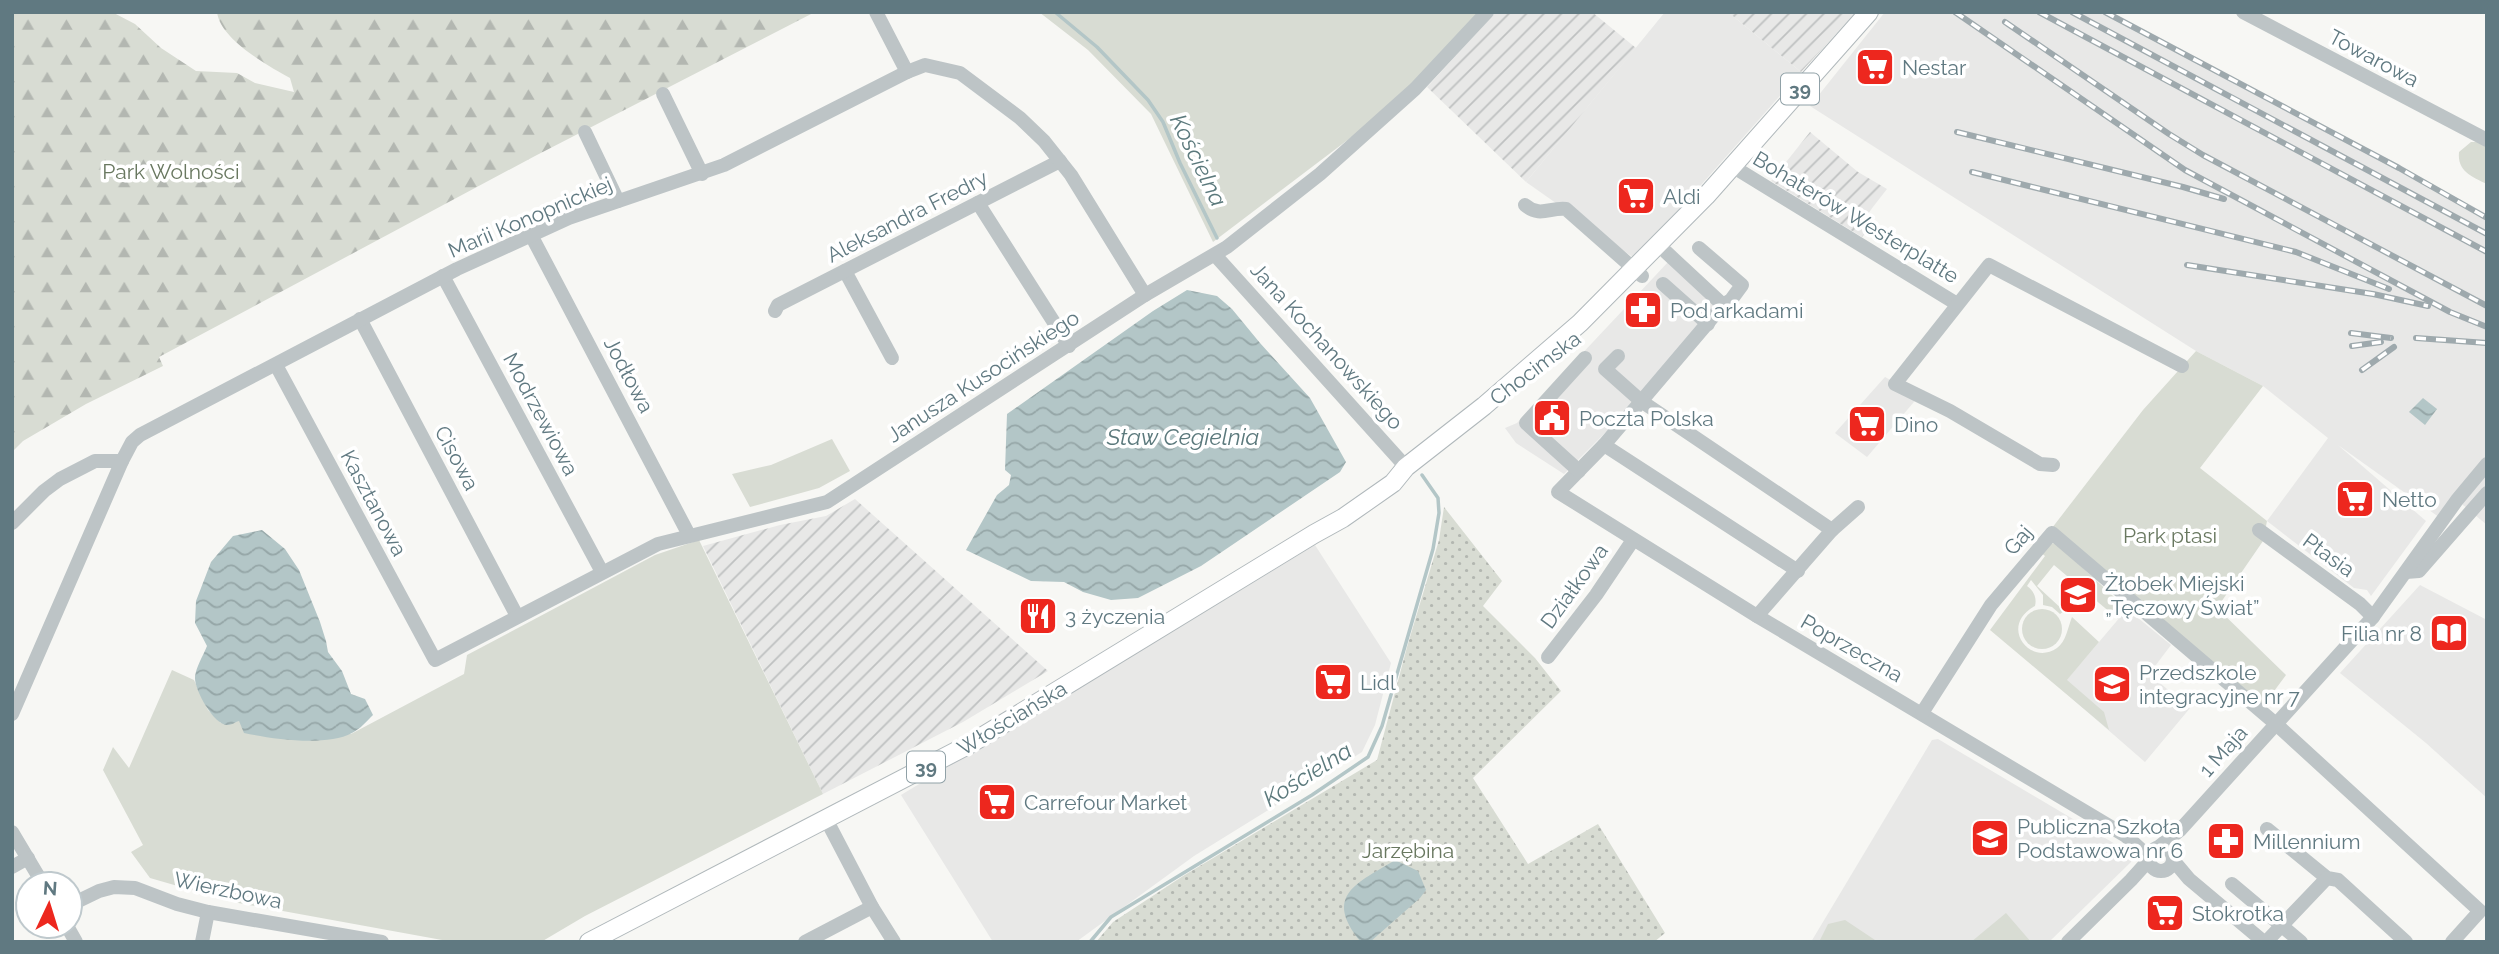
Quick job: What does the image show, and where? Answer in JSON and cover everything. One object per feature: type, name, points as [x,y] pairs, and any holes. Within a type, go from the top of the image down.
[{"type":"main road","name":"Chocimska","points":[[1483,406],[1521,383],[1570,345],[1638,273],[1869,12]]},
{"type":"main road","name":"Chocimska","points":[[1638,273],[1666,252],[1706,197]]},
{"type":"main road","name":"Włościańska","points":[[589,942],[1006,724],[1314,534],[1340,510],[1387,475],[1406,467],[1483,406]]},
{"type":"street","points":[[876,12],[907,72]]},
{"type":"street","name":"Janusza Kusocińskiego","points":[[435,660],[658,544],[827,502],[1145,295],[1216,255],[1320,174],[1415,89],[1487,12]]},
{"type":"street","name":"Towarowa","points":[[2243,12],[2487,140]]},
{"type":"street","name":"Marii Konopnickiej","points":[[12,714],[122,461],[132,442],[140,435],[443,276],[569,218],[724,165],[925,65],[960,73],[1020,118],[1072,175],[1145,295]]},
{"type":"street","points":[[663,94],[702,174]]},
{"type":"street","points":[[585,132],[618,201]]},
{"type":"street","name":"Aleksandra Fredry","points":[[775,311],[778,305],[1060,161]]},
{"type":"street","name":"Bohaterów Westerplatte","points":[[1732,166],[1957,304]]},
{"type":"street","points":[[978,203],[1069,346]]},
{"type":"street","points":[[1525,205],[1532,211],[1544,213],[1558,208],[1566,209],[1638,273]]},
{"type":"street","name":"Jodłowa","points":[[531,235],[689,535]]},
{"type":"street","points":[[1585,358],[1526,423],[1579,471],[1604,446],[1742,285],[1699,248]]},
{"type":"street","points":[[1666,252],[1723,305]]},
{"type":"street","name":"Jana Kochanowskiego","points":[[1216,255],[1406,467]]},
{"type":"street","name":"Bohaterów Westerplatte","points":[[2053,465],[2040,464],[1950,411],[1895,384],[1989,265],[2182,366]]},
{"type":"street","points":[[845,271],[892,358]]},
{"type":"street","name":"Modrzewiowa","points":[[443,276],[602,572]]},
{"type":"street","points":[[1663,284],[1708,324]]},
{"type":"street","name":"Cisowa","points":[[360,319],[517,616]]},
{"type":"street","points":[[1618,356],[1605,369],[1641,401],[1832,530]]},
{"type":"street","name":"Kasztanowa","points":[[276,365],[435,660]]},
{"type":"street","points":[[1604,446],[1798,570]]},
{"type":"street","points":[[12,523],[60,479],[95,461],[122,461]]},
{"type":"street","name":"1 Maja","points":[[2068,942],[2131,880],[2160,858],[2180,830],[2373,617],[2457,500],[2487,464]]},
{"type":"street","name":"Poprzeczna","points":[[1579,471],[1558,492],[1757,616],[2160,858],[2265,942]]},
{"type":"street","name":"1 Maja","points":[[2406,572],[2419,571],[2487,493]]},
{"type":"street","points":[[1757,616],[1832,530],[1858,507]]},
{"type":"street","name":"Ptasia","points":[[2259,530],[2360,604],[2373,617]]},
{"type":"street","name":"Gaj","points":[[1922,713],[1991,605],[2052,533],[2276,724]]},
{"type":"street","name":"Działkowa","points":[[1548,657],[1596,595],[1633,540]]},
{"type":"street","points":[[2276,724],[2480,911],[2452,942]]},
{"type":"street","points":[[826,819],[872,907],[894,942]]},
{"type":"street","points":[[2267,829],[2327,878],[2338,880],[2406,942]]},
{"type":"street","points":[[12,832],[35,870]]},
{"type":"street","points":[[12,867],[28,858]]},
{"type":"street","points":[[2265,942],[2327,878]]},
{"type":"street","points":[[2232,884],[2301,942]]},
{"type":"street","name":"Wierzbowa","points":[[84,898],[114,887],[135,888],[208,912],[335,938],[382,942]]},
{"type":"street","points":[[805,942],[872,907]]},
{"type":"street","points":[[202,942],[208,912]]},
{"type":"shaded area","points":[[1496,12],[1592,12],[1636,48],[1526,182],[1427,87]]},
{"type":"shaded area","points":[[1665,12],[1728,12],[1801,72],[1634,258],[1526,182]]},
{"type":"shaded area","points":[[1728,12],[1856,12],[1801,72]]},
{"type":"shaded area","points":[[1885,12],[2103,12],[2487,214],[2487,525],[2457,500],[2443,520],[2338,445],[2426,521],[2371,596],[2367,590],[2354,588],[2267,521],[2328,438],[2263,386],[2196,351],[1810,106]]},
{"type":"shaded area","points":[[1810,132],[1858,172],[1887,189],[1862,221],[1870,228],[1862,237],[1771,181]]},
{"type":"shaded area","points":[[1669,261],[1719,305],[1641,397],[1564,474],[1516,443],[1505,428],[1517,423]]},
{"type":"shaded area","points":[[1885,377],[1919,396],[1867,457],[1835,433]]},
{"type":"shaded area","points":[[855,499],[1048,671],[963,722],[823,794],[703,546],[780,525],[826,516]]},
{"type":"shaded area","points":[[1315,545],[1391,663],[1375,725],[1362,752],[1194,856],[1076,942],[993,942],[901,795]]},
{"type":"shaded area","points":[[2420,585],[2487,620],[2487,798],[2426,743],[2340,673]]},
{"type":"shaded area","name":"Przedszkole integracyjne nr 7","points":[[2127,609],[2171,645],[2149,674],[2190,708],[2145,762],[2060,688]]},
{"type":"shaded area","name":"Publiczna Szkoła Podstawowa nr 6","points":[[1938,739],[2132,854],[2131,862],[2049,942],[1811,942],[1932,740]]},
{"type":"green space","name":"Park Wolności","points":[[12,12],[112,12],[135,24],[161,48],[196,71],[237,73],[255,83],[294,92],[290,78],[236,42],[220,22],[217,12],[815,12],[535,156],[159,357],[163,366],[86,404],[23,441],[12,452]]},
{"type":"green space","points":[[1039,12],[1487,12],[1415,89],[1213,242],[1151,114],[1088,50]]},
{"type":"green space","points":[[2471,142],[2487,145],[2487,184],[2471,176],[2460,164],[2459,152]]},
{"type":"green space","name":"Park ptasi","points":[[2196,351],[2263,386],[2200,468],[2267,521],[2263,541],[2217,608],[2286,675],[2263,706],[2052,528],[2143,410]]},
{"type":"green space","points":[[832,439],[850,471],[819,488],[750,507],[732,474],[771,465]]},
{"type":"green space","name":"Jarzębina","points":[[1444,507],[1502,581],[1483,606],[1535,658],[1561,691],[1473,778],[1528,864],[1598,824],[1665,933],[1654,942],[1096,942],[1113,922],[1183,876],[1377,760],[1439,540]]},
{"type":"green space","points":[[699,540],[823,794],[585,916],[541,942],[453,942],[233,902],[150,878],[131,852],[143,845],[103,770],[113,747],[129,768],[172,670],[194,680],[208,710],[221,723],[239,721],[351,734],[464,674],[467,655],[655,555]]},
{"type":"green space","points":[[2056,543],[2127,609],[2118,619],[2054,565],[2037,586],[2064,611],[2060,614],[2052,607],[2043,605],[2043,595],[2031,580],[2027,586],[2036,600],[2035,606],[2024,614],[2019,624],[2019,633],[2028,648],[2047,652],[2063,642],[2072,617],[2099,642],[2067,680],[2104,712],[2109,730],[1990,630],[2045,556],[2040,552],[2047,544]]},
{"type":"green space","points":[[2042,609],[2056,615],[2062,629],[2056,643],[2042,649],[2028,643],[2022,629],[2028,615]]},
{"type":"green space","points":[[2006,913],[2031,942],[1971,942]]},
{"type":"green space","points":[[1845,920],[1878,942],[1819,942],[1828,924]]},
{"type":"water","name":"Staw Cegielnia","points":[[1187,290],[1217,296],[1232,309],[1310,398],[1346,462],[1340,472],[1201,566],[1138,598],[1111,600],[1083,592],[1064,582],[1031,581],[966,550],[997,495],[1009,485],[1011,475],[1005,470],[1007,414]]},
{"type":"water","points":[[2423,398],[2437,409],[2425,425],[2409,412]]},
{"type":"water","points":[[262,530],[285,549],[299,570],[320,622],[328,652],[342,671],[351,694],[365,699],[373,715],[352,733],[314,741],[244,733],[239,721],[228,725],[217,720],[201,698],[195,677],[207,646],[195,623],[196,601],[211,562],[233,536]]},
{"type":"water","points":[[1395,860],[1418,871],[1426,890],[1370,942],[1361,942],[1350,926],[1345,913],[1345,901],[1358,884]]},
{"type":"waterway","name":"Kościelna","points":[[1055,12],[1097,47],[1148,100],[1163,122],[1217,238]]},
{"type":"waterway","name":"Kościelna","points":[[1090,942],[1111,917],[1312,795],[1368,757],[1382,726],[1433,549],[1439,513],[1438,498],[1422,475]]},
{"type":"railway","points":[[1955,12],[2185,170],[2450,312],[2487,327]]},
{"type":"railway","points":[[2039,12],[2487,252]]},
{"type":"railway","points":[[2072,12],[2487,234]]},
{"type":"railway","points":[[2105,12],[2399,168],[2487,218]]},
{"type":"railway","points":[[2005,22],[2203,155],[2487,306]]},
{"type":"railway","points":[[1957,132],[2224,199]]},
{"type":"railway","points":[[1972,172],[2296,252],[2389,289]]},
{"type":"railway","points":[[2187,265],[2373,294],[2428,306]]},
{"type":"railway","points":[[2351,333],[2391,338]]},
{"type":"railway","points":[[2416,338],[2487,343]]},
{"type":"railway","points":[[2352,346],[2381,342]]},
{"type":"railway","points":[[2362,370],[2394,347]]},
{"type":"place","name":"Nestar","points":[[1875,67]]},
{"type":"place","name":"Aldi","points":[[1636,196]]},
{"type":"place","name":"Pod arkadami","points":[[1643,310]]},
{"type":"place","name":"Poczta Polska","points":[[1552,418]]},
{"type":"place","name":"Dino","points":[[1867,424]]},
{"type":"place","name":"Netto","points":[[2355,499]]},
{"type":"place","name":"Żłobek Miejski „Tęczowy Świat”","points":[[2078,595]]},
{"type":"place","name":"3 życzenia","points":[[1038,616]]},
{"type":"place","name":"Filia nr 8","points":[[2449,633]]},
{"type":"place","name":"Lidl","points":[[1333,682]]},
{"type":"place","name":"Przedszkole integracyjne nr 7","points":[[2112,684]]},
{"type":"place","name":"Carrefour Market","points":[[997,802]]},
{"type":"place","name":"Publiczna Szkoła Podstawowa nr 6","points":[[1990,838]]},
{"type":"place","name":"Millennium","points":[[2226,841]]},
{"type":"place","name":"Stokrotka","points":[[2165,913]]}]
